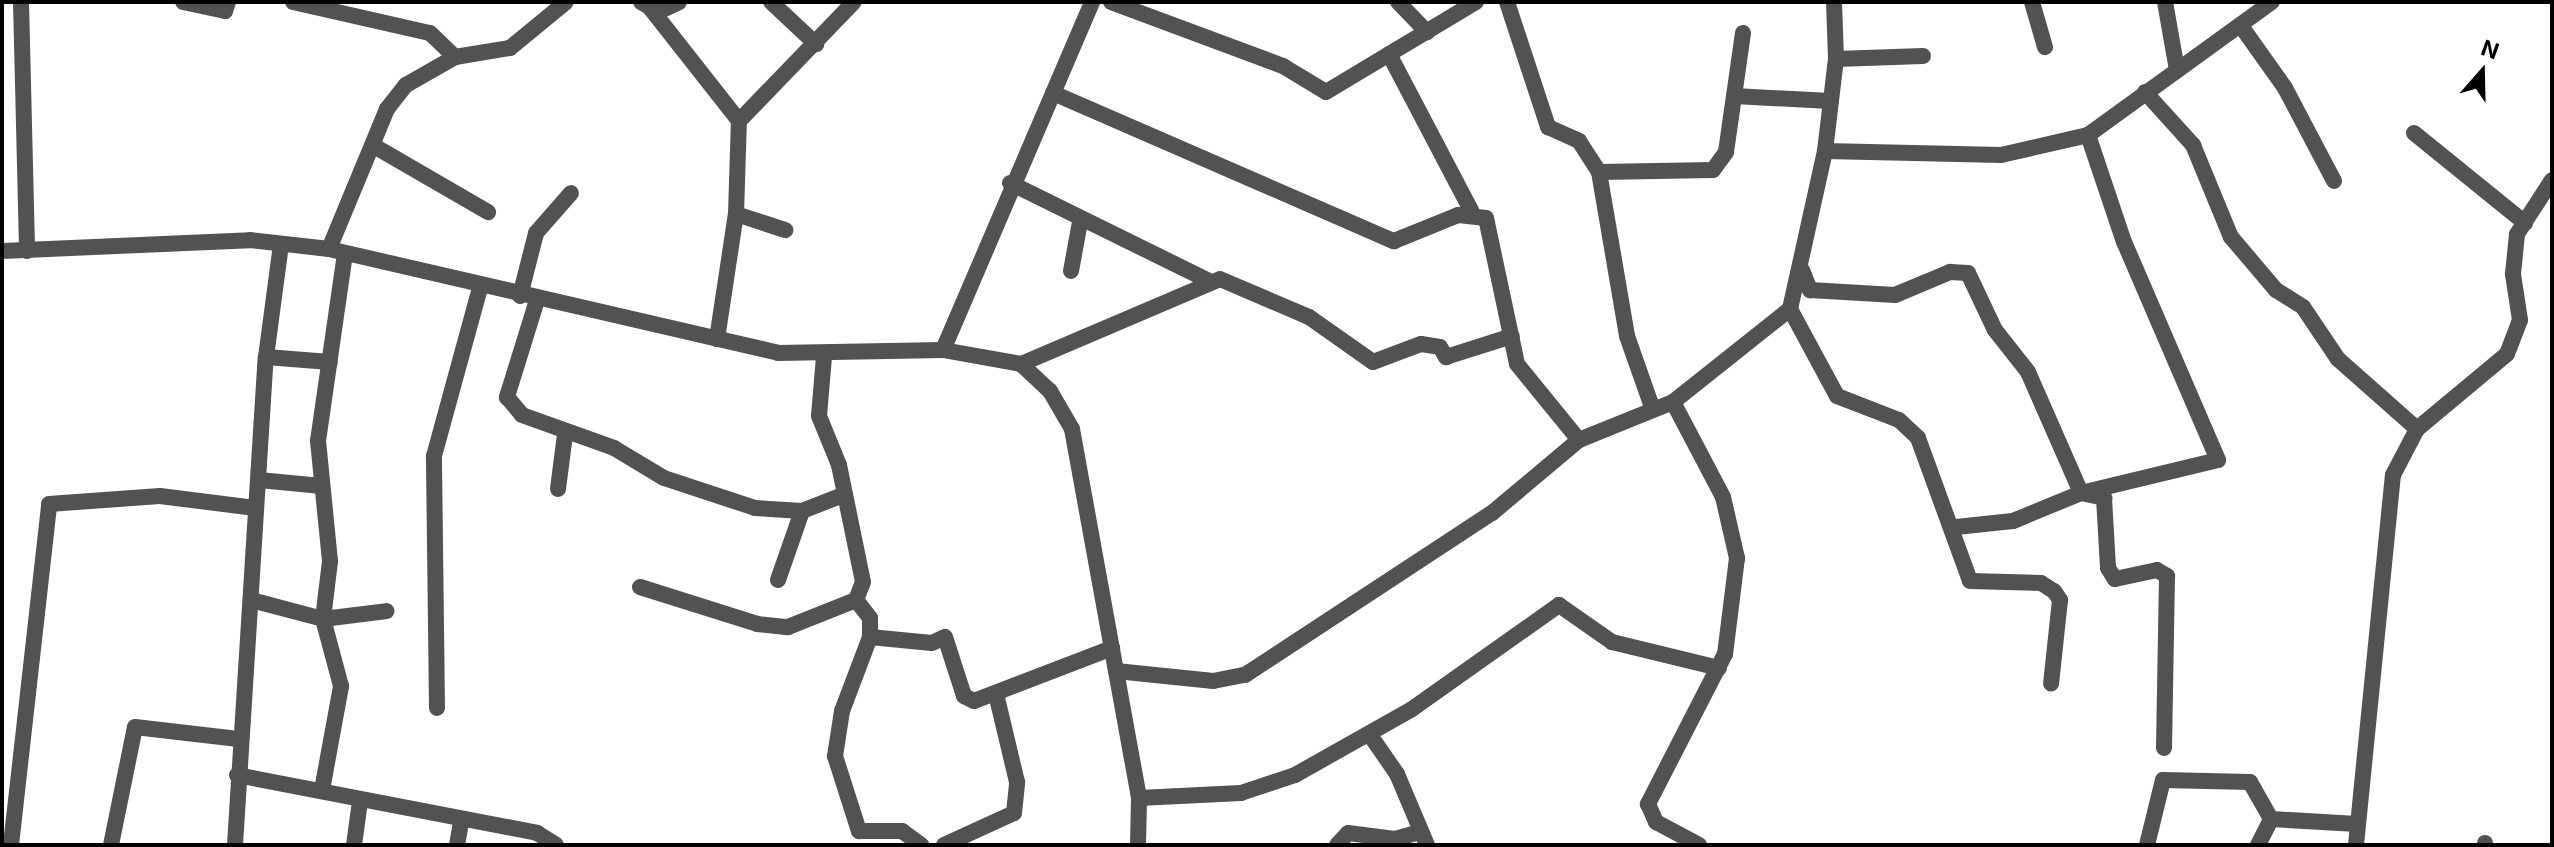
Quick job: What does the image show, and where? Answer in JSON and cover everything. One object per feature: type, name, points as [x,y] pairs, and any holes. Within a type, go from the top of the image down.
[{"type":"street","points":[[21,2],[27,251]]},
{"type":"street","points":[[183,2],[225,11],[228,2]]},
{"type":"street","points":[[293,2],[329,5],[430,33],[455,57]]},
{"type":"street","points":[[329,249],[374,146],[406,85],[455,57],[510,48],[566,2]]},
{"type":"street","points":[[646,6],[664,12],[679,2]]},
{"type":"street","points":[[771,2],[816,44]]},
{"type":"street","points":[[739,121],[854,2]]},
{"type":"street","points":[[943,350],[1010,183],[1092,2]]},
{"type":"street","points":[[1111,2],[1283,66],[1317,90],[1389,54],[1476,2]]},
{"type":"street","points":[[1398,2],[1427,32]]},
{"type":"street","points":[[1507,2],[1548,127],[1579,141],[1599,172],[1627,336],[1653,410]]},
{"type":"street","points":[[1116,671],[1213,681],[1245,675],[1492,513],[1579,440],[1673,402],[1790,309],[1802,270],[1825,151],[1836,59],[1834,2]]},
{"type":"street","points":[[2032,2],[2045,47]]},
{"type":"street","points":[[2165,2],[2177,70]]},
{"type":"street","points":[[1825,151],[2001,155],[2088,135],[2272,2]]},
{"type":"street","points":[[646,6],[739,121],[736,214],[717,339]]},
{"type":"street","points":[[2241,26],[2285,88],[2334,181]]},
{"type":"street","points":[[1599,172],[1713,170],[1726,152],[1743,33]]},
{"type":"street","points":[[1389,54],[1472,212],[1486,218],[1493,238],[1517,364],[1579,440]]},
{"type":"street","points":[[1836,59],[1923,56]]},
{"type":"street","points":[[2145,92],[2193,145],[2231,237],[2276,290],[2303,307],[2338,359],[2417,429]]},
{"type":"street","points":[[1053,93],[1394,241],[1472,212]]},
{"type":"street","points":[[1734,96],[1831,101]]},
{"type":"street","points":[[2414,133],[2525,223]]},
{"type":"street","points":[[1956,527],[2013,521],[2081,493],[2213,467],[2220,450],[2124,242],[2088,135]]},
{"type":"street","points":[[374,146],[488,212]]},
{"type":"street","points":[[2356,845],[2393,475],[2417,429],[2507,354],[2520,320],[2512,255],[2525,223],[2552,180]]},
{"type":"street","points":[[1010,183],[1080,222],[1211,282]]},
{"type":"street","points":[[520,296],[536,233],[571,193]]},
{"type":"street","points":[[736,214],[785,230]]},
{"type":"street","points":[[1071,271],[1080,222]]},
{"type":"street","points":[[235,845],[238,739],[255,601],[255,508],[266,357],[281,244]]},
{"type":"street","points":[[2,251],[281,244],[329,249],[480,288],[717,339],[824,356],[943,350],[1021,364],[1050,391],[1072,429],[1139,798],[1138,845]]},
{"type":"street","points":[[322,790],[341,686],[323,619],[330,561],[318,441],[345,254]]},
{"type":"street","points":[[1802,270],[1810,290],[1895,295],[1950,272],[1968,273],[1995,330],[2028,372],[2081,493]]},
{"type":"street","points":[[1021,364],[1220,279],[1309,317],[1373,362],[1421,344],[1440,347],[1446,357],[1512,336]]},
{"type":"street","points":[[437,708],[434,456],[480,288]]},
{"type":"street","points":[[537,300],[507,397],[522,415],[565,434],[614,448],[664,478],[721,497],[802,511],[843,495]]},
{"type":"street","points":[[1790,309],[1837,396],[1912,430],[1956,527],[1970,581],[2041,583],[2060,600],[2051,684]]},
{"type":"street","points":[[640,587],[757,624],[788,627],[856,600],[863,582],[843,495],[819,416],[824,356]]},
{"type":"street","points":[[266,357],[330,362]]},
{"type":"street","points":[[1673,402],[1723,497],[1735,542],[1736,585],[1719,668],[1648,804],[1656,822],[1699,845]]},
{"type":"street","points":[[558,489],[565,434]]},
{"type":"street","points":[[259,480],[322,486]]},
{"type":"street","points":[[2081,493],[2104,498],[2115,579],[2157,570],[2167,576],[2164,748]]},
{"type":"street","points":[[11,845],[49,504],[160,496],[255,508]]},
{"type":"street","points":[[778,580],[802,511]]},
{"type":"street","points":[[856,600],[870,618],[870,637],[842,711],[835,756],[859,831],[902,831],[921,845]]},
{"type":"street","points":[[255,601],[323,619],[387,611]]},
{"type":"street","points":[[1139,798],[1241,793],[1370,735],[1559,605],[1612,642],[1719,668]]},
{"type":"street","points":[[870,637],[932,643],[945,637],[964,696],[996,694],[1112,648]]},
{"type":"street","points":[[944,845],[1014,813],[1017,782],[996,694]]},
{"type":"street","points":[[111,845],[135,727],[238,739]]},
{"type":"street","points":[[1337,845],[1348,833],[1423,839],[1412,803],[1370,735]]},
{"type":"street","points":[[237,775],[322,790],[461,822],[537,833],[556,845]]},
{"type":"street","points":[[2147,845],[2163,780],[2256,784],[2271,819],[2258,845]]},
{"type":"street","points":[[354,845],[360,801]]},
{"type":"street","points":[[2271,819],[2357,824]]},
{"type":"street","points":[[457,845],[461,822]]}]
